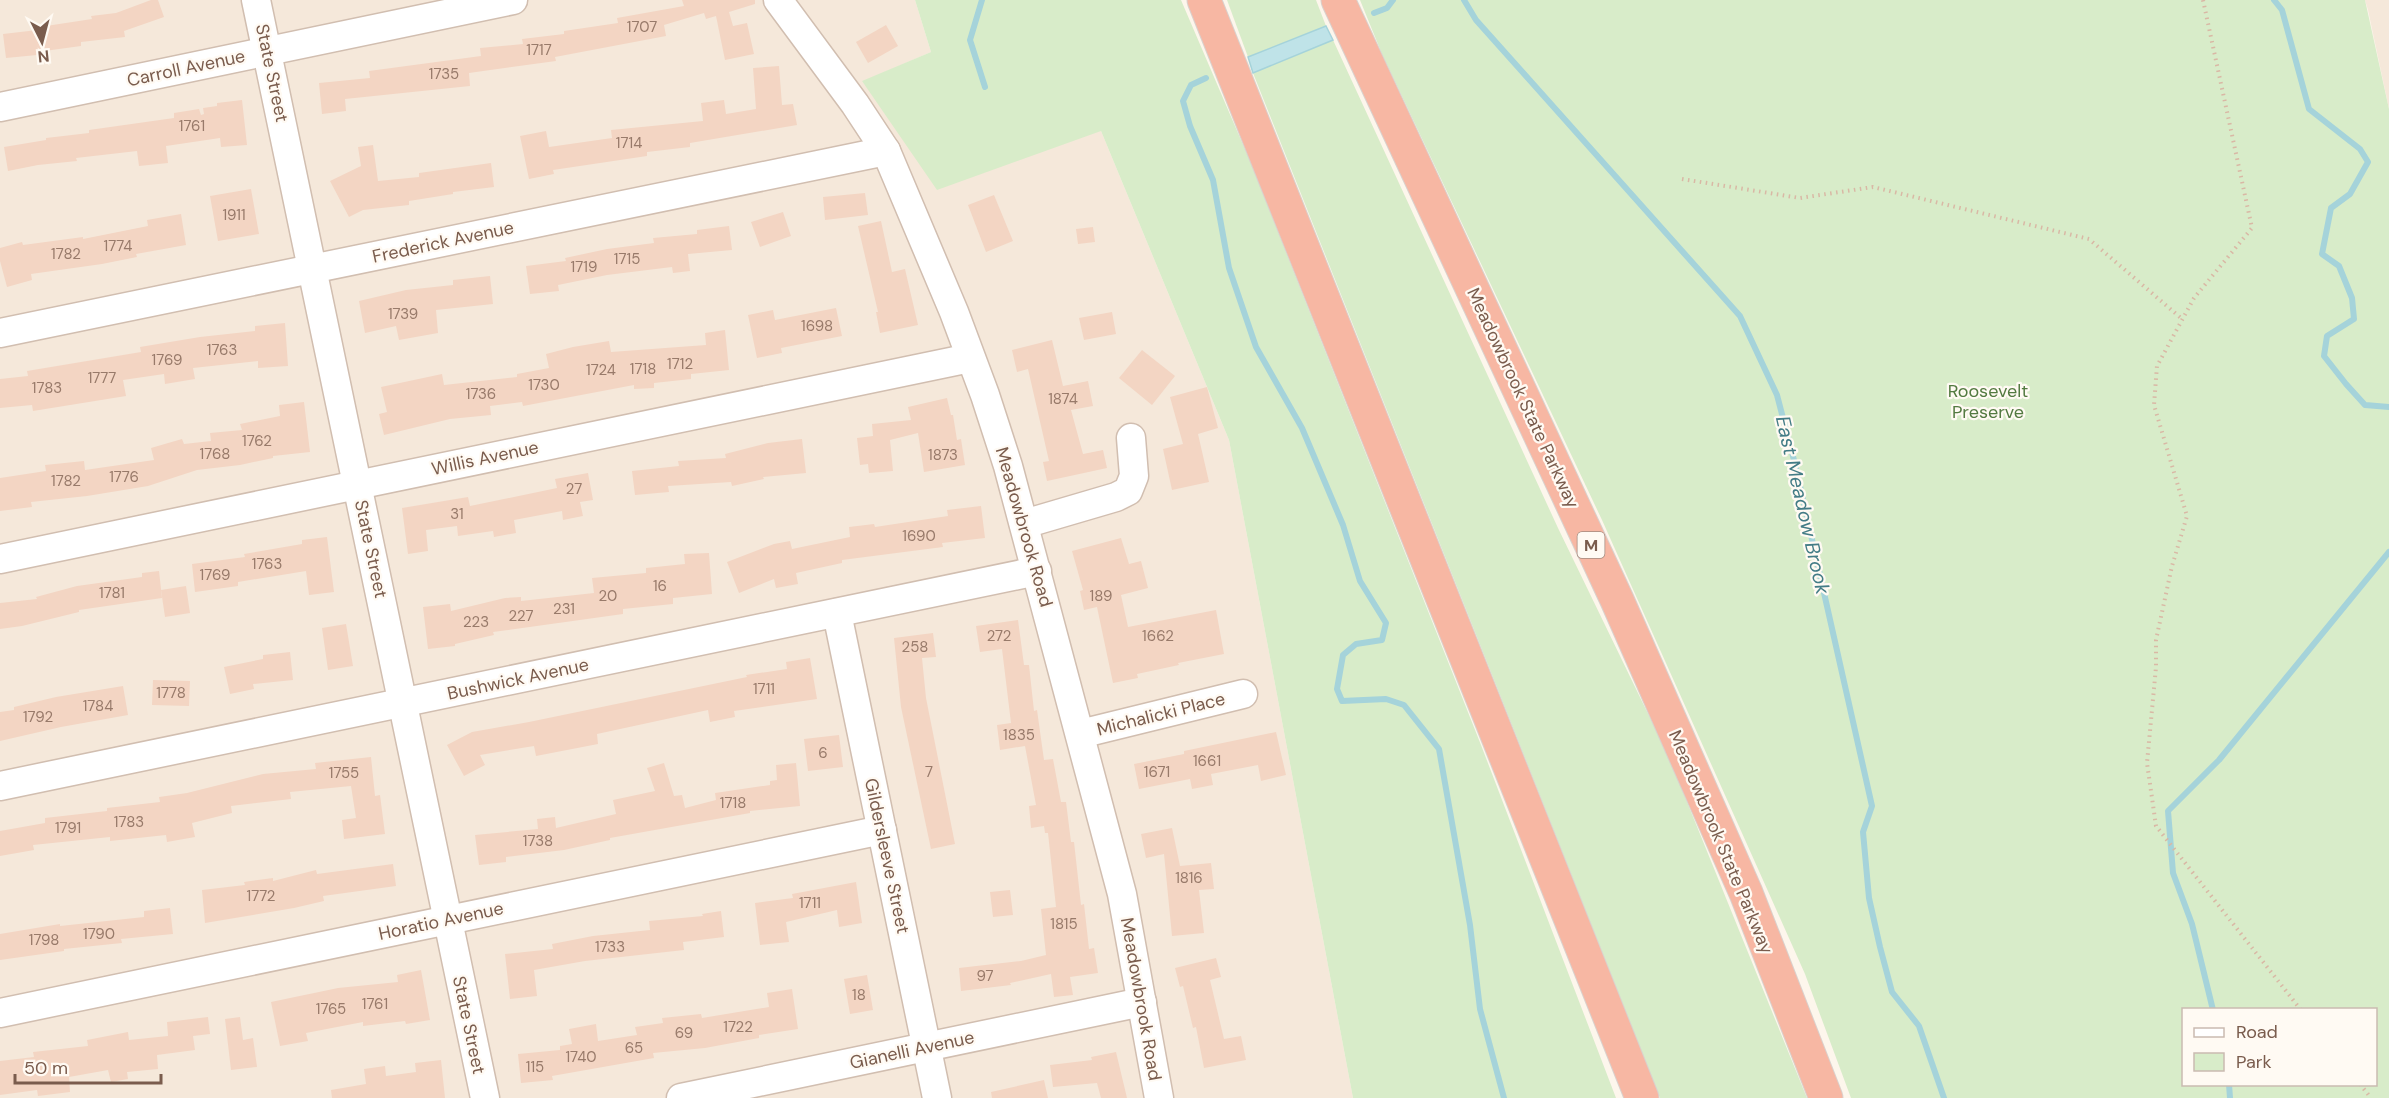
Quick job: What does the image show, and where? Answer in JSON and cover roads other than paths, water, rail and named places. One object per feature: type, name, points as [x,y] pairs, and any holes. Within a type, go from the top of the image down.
[{"type":"highway","points":[[1204,0],[1642,1098]]},
{"type":"highway","name":"Meadowbrook State Parkway","points":[[1338,0],[1617,600],[1746,893],[1826,1098]]},
{"type":"street","name":"State Street","points":[[256,0],[484,1098]]},
{"type":"street","name":"Carroll Avenue","points":[[0,107],[513,0]]},
{"type":"street","name":"Meadowbrook Road","points":[[778,0],[855,104],[885,151],[950,302],[989,405],[1037,571],[1122,894],[1159,1098]]},
{"type":"street","name":"Frederick Avenue","points":[[0,333],[885,151]]},
{"type":"street","name":"Willis Avenue","points":[[0,559],[970,358]]},
{"type":"street","points":[[1024,524],[1116,497],[1128,491],[1134,476],[1131,438]]},
{"type":"street","name":"Bushwick Avenue","points":[[0,786],[1037,571]]},
{"type":"street","name":"Gildersleeve Street","points":[[837,613],[938,1098]]},
{"type":"street","name":"Michalicki Place","points":[[1080,734],[1243,694]]},
{"type":"street","name":"Horatio Avenue","points":[[0,1013],[882,830]]},
{"type":"street","name":"Gianelli Avenue","points":[[681,1098],[710,1095],[1142,1002]]},
{"type":"water","points":[[1326,26],[1333,40],[1253,73],[1248,57]]},
{"type":"waterway","points":[[982,0],[970,40],[985,87]]},
{"type":"waterway","points":[[1374,13],[1387,8],[1393,0]]},
{"type":"waterway","name":"East Meadow Brook","points":[[1464,0],[1476,20],[1740,316],[1777,395],[1795,464],[1872,806],[1863,832],[1869,898],[1880,947],[1892,992],[1919,1026],[1944,1098]]},
{"type":"waterway","points":[[2274,0],[2282,10],[2309,109],[2360,149],[2368,162],[2350,194],[2331,208],[2322,254],[2339,266],[2352,298],[2354,319],[2327,336],[2324,356],[2365,405],[2389,407]]},
{"type":"waterway","points":[[1206,78],[1191,85],[1183,101],[1190,126],[1213,180],[1229,268],[1256,347],[1302,428],[1343,525],[1360,581],[1386,623],[1382,640],[1356,644],[1343,655],[1337,689],[1342,701],[1386,699],[1404,705],[1439,749],[1470,925],[1480,1009],[1504,1098]]},
{"type":"waterway","points":[[2213,1008],[2192,924],[2173,873],[2168,811],[2219,760],[2389,552]]},
{"type":"waterway","points":[[2229,1086],[2230,1098]]},
{"type":"park label","name":"Roosevelt Preserve","points":[[1988,401]]}]
